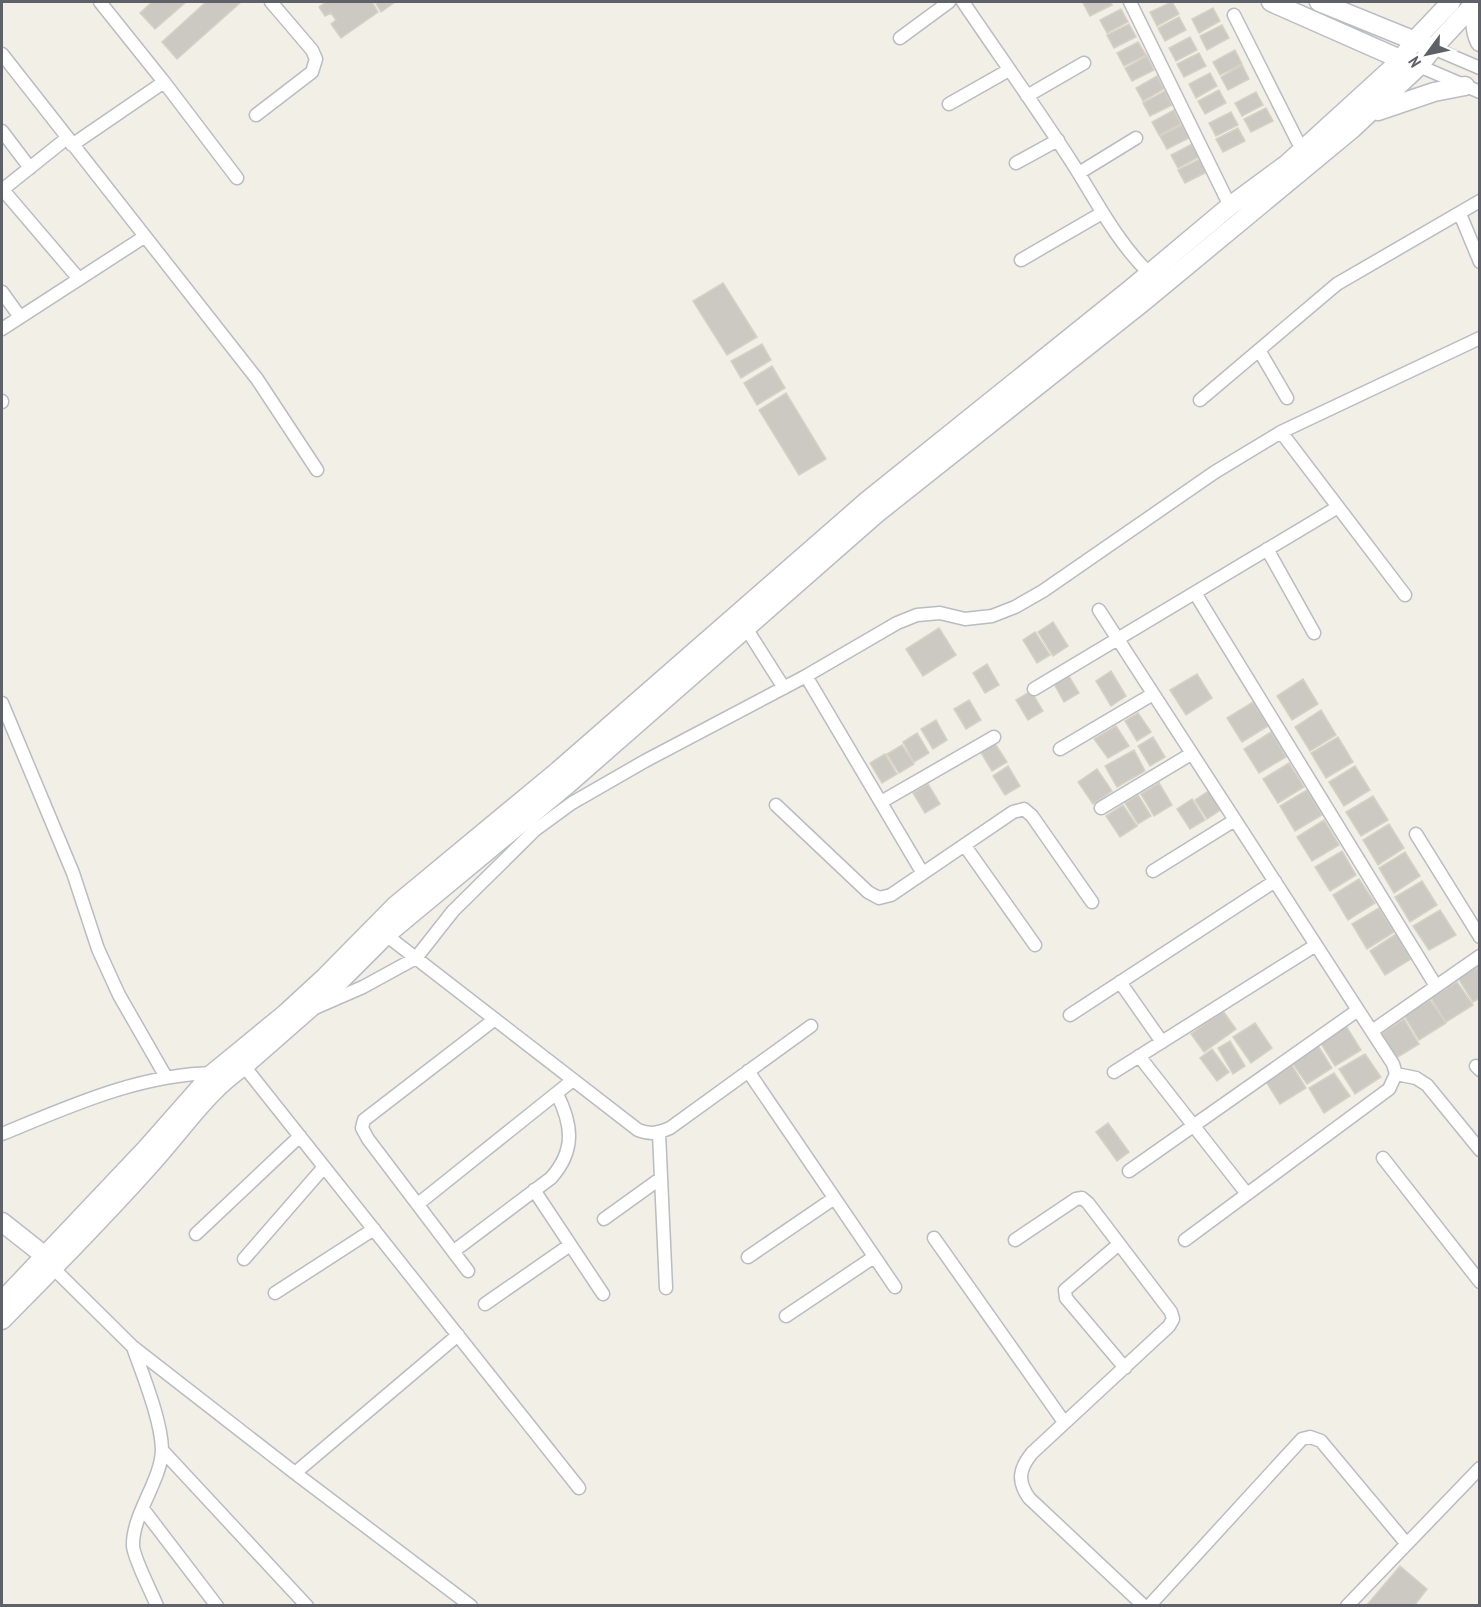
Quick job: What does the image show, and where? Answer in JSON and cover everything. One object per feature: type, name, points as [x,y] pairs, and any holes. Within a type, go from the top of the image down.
[{"type":"street","points":[[100,2],[237,178]]},
{"type":"street","points":[[256,115],[312,72],[316,59],[312,50],[274,2]]},
{"type":"street","points":[[900,38],[949,2]]},
{"type":"street","points":[[963,2],[1058,140],[1102,213],[1132,256],[1149,273]]},
{"type":"street","points":[[1130,2],[1230,206]]},
{"type":"street","points":[[1271,2],[1400,61],[1419,66],[1472,88]]},
{"type":"street","points":[[1318,2],[1479,68]]},
{"type":"street","points":[[2,1320],[49,1262],[213,1073],[285,1014],[395,906],[558,771],[867,501],[1230,206],[1287,164],[1400,61],[1414,41],[1451,2]]},
{"type":"street","points":[[1477,2],[1479,42]]},
{"type":"street","points":[[2,1301],[49,1262],[156,1158],[186,1122],[238,1070],[333,988],[386,935],[568,784],[876,514],[1143,302],[1368,115],[1419,66],[1477,2]]},
{"type":"street","points":[[1234,15],[1302,150]]},
{"type":"street","points":[[1375,83],[1380,51]]},
{"type":"street","points":[[2,54],[257,380],[317,470]]},
{"type":"street","points":[[1028,96],[1084,63]]},
{"type":"street","points":[[949,104],[1009,70]]},
{"type":"street","points":[[79,279],[2,190],[69,142],[164,82]]},
{"type":"street","points":[[1368,115],[1434,92],[1472,88]]},
{"type":"street","points":[[2,131],[30,168]]},
{"type":"street","points":[[1079,173],[1136,138]]},
{"type":"street","points":[[1016,163],[1058,140]]},
{"type":"street","points":[[1200,400],[1337,284],[1479,201]]},
{"type":"street","points":[[1021,260],[1102,213]]},
{"type":"street","points":[[1460,214],[1479,262]]},
{"type":"street","points":[[2,329],[144,237]]},
{"type":"street","points":[[2,292],[20,317]]},
{"type":"street","points":[[305,1013],[363,987],[416,958],[453,911],[535,830],[572,803],[645,761],[806,676],[897,623],[917,615],[940,613],[965,619],[992,616],[1015,607],[1043,591],[1215,472],[1281,432],[1479,338]]},
{"type":"street","points":[[1258,350],[1287,398]]},
{"type":"street","points":[[1281,432],[1405,595]]},
{"type":"street","points":[[1034,689],[1338,507]]},
{"type":"street","points":[[1267,549],[1314,633]]},
{"type":"street","points":[[1195,593],[1436,986]]},
{"type":"street","points":[[1099,610],[1372,1031],[1393,1064],[1396,1074],[1389,1089],[1185,1240]]},
{"type":"street","points":[[746,627],[784,688]]},
{"type":"street","points":[[806,676],[922,872]]},
{"type":"street","points":[[1060,749],[1154,694]]},
{"type":"street","points":[[2,703],[73,873],[98,949],[119,995],[166,1077]]},
{"type":"street","points":[[881,802],[994,736]]},
{"type":"street","points":[[1101,808],[1191,754]]},
{"type":"street","points":[[776,806],[868,892],[879,898],[891,895],[1013,812],[1024,809],[1032,816],[1092,902]]},
{"type":"street","points":[[1153,871],[1235,820]]},
{"type":"street","points":[[1416,834],[1479,937]]},
{"type":"street","points":[[965,846],[1035,945]]},
{"type":"street","points":[[1070,1015],[1275,881]]},
{"type":"street","points":[[386,935],[638,1130],[649,1134],[670,1128],[811,1026]]},
{"type":"street","points":[[1113,1072],[1316,945]]},
{"type":"street","points":[[1372,1031],[1479,956]]},
{"type":"street","points":[[1120,982],[1162,1042]]},
{"type":"street","points":[[1129,1171],[1358,1010]]},
{"type":"street","points":[[468,1271],[362,1128],[364,1120],[495,1019]]},
{"type":"street","points":[[1139,1056],[1247,1194]]},
{"type":"street","points":[[2,1134],[71,1106],[166,1077],[238,1070]]},
{"type":"street","points":[[238,1070],[300,1136],[579,1488]]},
{"type":"street","points":[[747,1071],[895,1287]]},
{"type":"street","points":[[1396,1074],[1416,1078],[1426,1084],[1479,1150]]},
{"type":"street","points":[[418,1204],[573,1080]]},
{"type":"street","points":[[454,1251],[551,1178],[561,1167],[569,1142],[569,1123],[567,1113],[557,1094]]},
{"type":"street","points":[[659,1133],[666,1288]]},
{"type":"street","points":[[196,1234],[300,1136]]},
{"type":"street","points":[[1383,1158],[1479,1282]]},
{"type":"street","points":[[244,1259],[324,1167]]},
{"type":"street","points":[[604,1219],[661,1178]]},
{"type":"street","points":[[534,1190],[603,1294]]},
{"type":"street","points":[[1016,1240],[1076,1199],[1082,1198],[1171,1312],[1173,1319],[1169,1326],[1064,1422],[1023,1464],[1020,1477],[1022,1488],[1029,1498],[1144,1605]]},
{"type":"street","points":[[748,1257],[833,1199]]},
{"type":"street","points":[[2,1222],[49,1262],[133,1347],[295,1473],[471,1605]]},
{"type":"street","points":[[275,1293],[374,1229]]},
{"type":"street","points":[[934,1238],[1064,1422]]},
{"type":"street","points":[[1119,1244],[1065,1290],[1066,1298],[1125,1368]]},
{"type":"street","points":[[485,1304],[570,1245]]},
{"type":"street","points":[[786,1316],[874,1257]]},
{"type":"street","points":[[295,1473],[458,1335]]},
{"type":"street","points":[[133,1347],[156,1416],[162,1450],[143,1509],[134,1529],[133,1548],[157,1605]]},
{"type":"street","points":[[1149,1605],[1302,1439],[1310,1437],[1321,1441],[1406,1543]]},
{"type":"street","points":[[162,1450],[307,1605]]},
{"type":"street","points":[[1347,1605],[1406,1543],[1477,1475]]},
{"type":"street","points":[[143,1509],[217,1605]]},
{"type":"building","points":[[152,2],[186,2],[155,29],[140,13]]},
{"type":"building","points":[[206,2],[241,2],[177,59],[162,42]]},
{"type":"building","points":[[326,2],[372,2],[378,12],[341,38],[331,24],[336,20],[331,13],[325,16],[319,7]]},
{"type":"building","points":[[375,2],[395,2],[381,12]]},
{"type":"building","points":[[1110,2],[1112,5],[1090,16],[1083,3]]},
{"type":"building","points":[[1172,2],[1179,14],[1157,26],[1150,12]]},
{"type":"building","points":[[1213,8],[1220,21],[1199,33],[1192,19]]},
{"type":"building","points":[[1121,9],[1128,22],[1107,33],[1100,20]]},
{"type":"building","points":[[1179,17],[1186,30],[1165,41],[1158,28]]},
{"type":"building","points":[[1129,24],[1136,37],[1114,48],[1107,35]]},
{"type":"building","points":[[1222,25],[1229,38],[1207,50],[1200,36]]},
{"type":"building","points":[[1190,37],[1197,50],[1176,61],[1169,48]]},
{"type":"building","points":[[1138,42],[1146,55],[1124,66],[1117,53]]},
{"type":"building","points":[[1235,50],[1242,64],[1220,75],[1213,62]]},
{"type":"building","points":[[1199,53],[1206,66],[1184,77],[1177,64]]},
{"type":"building","points":[[1147,56],[1154,70],[1132,81],[1125,68]]},
{"type":"building","points":[[1242,65],[1249,79],[1228,90],[1221,77]]},
{"type":"building","points":[[1210,73],[1217,86],[1196,98],[1189,84]]},
{"type":"building","points":[[1157,76],[1164,89],[1143,101],[1136,88]]},
{"type":"building","points":[[1219,90],[1226,103],[1205,114],[1198,101]]},
{"type":"building","points":[[1165,91],[1172,105],[1150,116],[1143,103]]},
{"type":"building","points":[[1256,92],[1263,105],[1242,116],[1235,103]]},
{"type":"building","points":[[1266,108],[1273,121],[1251,132],[1244,119]]},
{"type":"building","points":[[1174,110],[1181,124],[1159,135],[1152,122]]},
{"type":"building","points":[[1231,112],[1238,125],[1216,136],[1209,123]]},
{"type":"building","points":[[1182,125],[1189,138],[1167,149],[1160,136]]},
{"type":"building","points":[[1238,128],[1245,141],[1223,152],[1216,139]]},
{"type":"building","points":[[1192,144],[1199,157],[1178,168],[1171,155]]},
{"type":"building","points":[[1200,159],[1207,172],[1185,183],[1178,170]]},
{"type":"building","points":[[723,283],[757,337],[727,355],[693,301]]},
{"type":"building","points":[[762,344],[771,360],[741,378],[731,361]]},
{"type":"building","points":[[772,366],[785,388],[757,405],[744,383]]},
{"type":"building","points":[[786,393],[826,459],[799,475],[759,410]]},
{"type":"building","points":[[1053,622],[1068,646],[1053,656],[1038,632]]},
{"type":"building","points":[[939,628],[956,655],[923,676],[906,649]]},
{"type":"building","points":[[1035,632],[1050,655],[1037,663],[1023,640]]},
{"type":"building","points":[[987,664],[999,685],[985,693],[973,673]]},
{"type":"building","points":[[1111,671],[1126,696],[1111,706],[1096,681]]},
{"type":"building","points":[[1067,673],[1079,693],[1064,702],[1053,682]]},
{"type":"building","points":[[1197,674],[1212,698],[1186,715],[1170,690]]},
{"type":"building","points":[[1303,679],[1318,704],[1292,720],[1277,696]]},
{"type":"building","points":[[1031,691],[1043,711],[1028,720],[1016,700]]},
{"type":"building","points":[[969,700],[981,720],[966,729],[954,709]]},
{"type":"building","points":[[1253,702],[1268,726],[1242,742],[1227,718]]},
{"type":"building","points":[[1321,710],[1336,735],[1310,751],[1295,727]]},
{"type":"building","points":[[1138,713],[1151,732],[1137,741],[1125,721]]},
{"type":"building","points":[[936,720],[947,740],[933,749],[921,729]]},
{"type":"building","points":[[1116,726],[1129,746],[1108,758],[1094,739]]},
{"type":"building","points":[[1271,732],[1286,757],[1259,773],[1244,749]]},
{"type":"building","points":[[917,733],[929,753],[914,762],[903,742]]},
{"type":"building","points":[[1153,737],[1165,757],[1150,766],[1138,746]]},
{"type":"building","points":[[1338,737],[1353,762],[1326,778],[1311,753]]},
{"type":"building","points":[[994,742],[1007,762],[992,771],[980,751]]},
{"type":"building","points":[[902,745],[914,764],[899,773],[887,754]]},
{"type":"building","points":[[1134,750],[1145,771],[1117,787],[1105,766]]},
{"type":"building","points":[[885,754],[897,774],[882,783],[870,763]]},
{"type":"building","points":[[1289,763],[1304,787],[1278,803],[1263,779]]},
{"type":"building","points":[[1008,766],[1020,786],[1005,795],[993,776]]},
{"type":"building","points":[[1355,766],[1370,790],[1344,806],[1329,782]]},
{"type":"building","points":[[1097,769],[1112,791],[1093,804],[1078,782]]},
{"type":"building","points":[[1159,783],[1172,805],[1154,816],[1141,794]]},
{"type":"building","points":[[928,784],[940,804],[925,813],[913,793]]},
{"type":"building","points":[[1210,790],[1222,809],[1207,819],[1195,800]]},
{"type":"building","points":[[1307,790],[1322,815],[1295,831],[1280,806]]},
{"type":"building","points":[[1138,795],[1151,816],[1138,824],[1125,803]]},
{"type":"building","points":[[1373,796],[1388,820],[1361,836],[1346,812]]},
{"type":"building","points":[[1192,799],[1205,820],[1190,829],[1177,809]]},
{"type":"building","points":[[1123,805],[1137,826],[1120,837],[1106,816]]},
{"type":"building","points":[[1324,820],[1339,845],[1312,861],[1297,837]]},
{"type":"building","points":[[1389,824],[1404,848],[1378,865],[1363,840]]},
{"type":"building","points":[[1342,851],[1356,875],[1330,891],[1315,867]]},
{"type":"building","points":[[1405,852],[1420,876],[1394,893],[1379,868]]},
{"type":"building","points":[[1359,879],[1375,903],[1348,920],[1333,895]]},
{"type":"building","points":[[1422,881],[1437,905],[1410,922],[1395,897]]},
{"type":"building","points":[[1379,908],[1394,932],[1367,949],[1352,924]]},
{"type":"building","points":[[1440,910],[1456,935],[1429,950],[1413,926]]},
{"type":"building","points":[[1396,934],[1411,959],[1385,975],[1370,951]]},
{"type":"building","points":[[1480,966],[1480,998],[1473,1002],[1458,978]]},
{"type":"building","points":[[1457,982],[1473,1005],[1446,1022],[1431,998]]},
{"type":"building","points":[[1430,1000],[1446,1023],[1419,1040],[1404,1015]]},
{"type":"building","points":[[1223,1011],[1236,1029],[1204,1052],[1191,1034]]},
{"type":"building","points":[[1404,1019],[1419,1044],[1393,1060],[1378,1036]]},
{"type":"building","points":[[1255,1023],[1272,1048],[1251,1063],[1233,1037]]},
{"type":"building","points":[[1346,1026],[1361,1050],[1335,1066],[1320,1042]]},
{"type":"building","points":[[1230,1041],[1245,1066],[1233,1074],[1218,1048]]},
{"type":"building","points":[[1317,1044],[1332,1068],[1307,1084],[1291,1061]]},
{"type":"building","points":[[1212,1049],[1229,1072],[1217,1081],[1200,1058]]},
{"type":"building","points":[[1365,1054],[1381,1077],[1355,1094],[1339,1069]]},
{"type":"building","points":[[1291,1064],[1306,1088],[1280,1104],[1265,1080]]},
{"type":"building","points":[[1334,1073],[1350,1096],[1324,1113],[1309,1088]]},
{"type":"building","points":[[1108,1123],[1129,1152],[1117,1161],[1096,1132]]},
{"type":"building","points":[[1400,1566],[1427,1589],[1414,1606],[1366,1606]]}]
